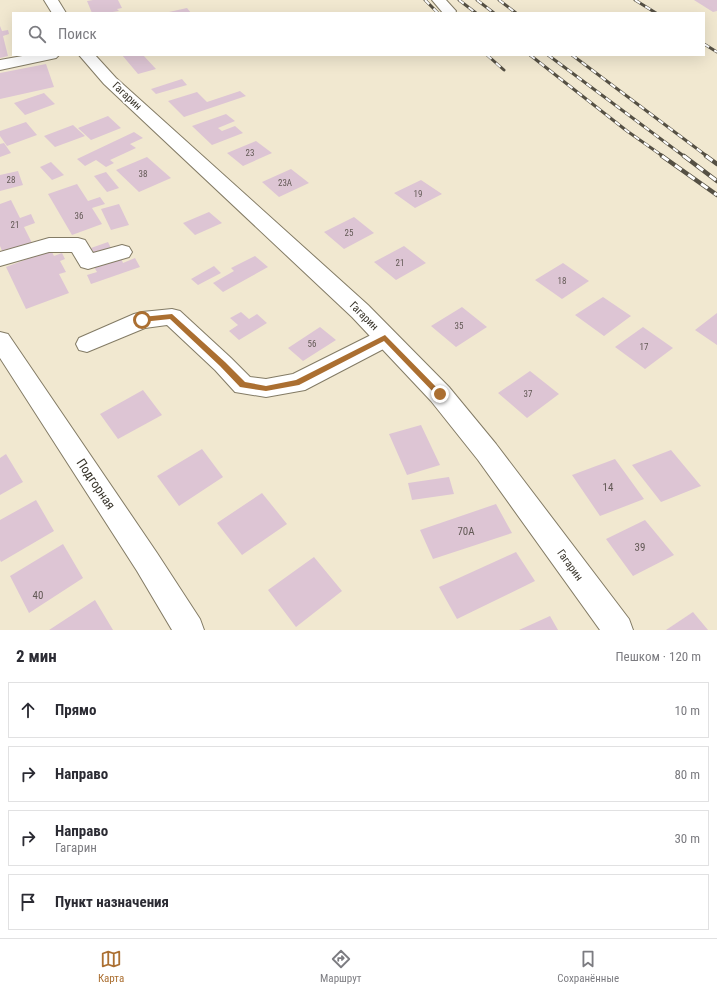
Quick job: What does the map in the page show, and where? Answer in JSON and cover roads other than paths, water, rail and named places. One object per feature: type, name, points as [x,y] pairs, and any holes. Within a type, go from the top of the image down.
[{"type":"main road","points":[[51,0],[58,12]]},
{"type":"main road","points":[[439,0],[449,11]]},
{"type":"main road","points":[[0,65],[46,56]]},
{"type":"main road","name":"Гагарин","points":[[88,56],[110,81],[360,311],[440,394],[487,452],[618,630]]},
{"type":"main road","points":[[0,259],[49,245],[78,245],[88,262],[122,252]]},
{"type":"main road","points":[[87,344],[142,320],[172,317],[223,364],[243,385],[266,388],[297,383],[385,338]]},
{"type":"main road","name":"Подгорная","points":[[0,340],[147,562],[189,630]]},
{"type":"railway","points":[[425,0],[437,12]]},
{"type":"railway","points":[[459,0],[475,12]]},
{"type":"railway","points":[[477,0],[493,12]]},
{"type":"railway","points":[[499,0],[515,12]]},
{"type":"railway","points":[[635,0],[654,12]]},
{"type":"railway","points":[[705,45],[717,52]]},
{"type":"railway","points":[[488,56],[504,70]]},
{"type":"railway","points":[[531,56],[627,131],[664,157]]},
{"type":"railway","points":[[549,56],[685,157]]},
{"type":"railway","points":[[573,56],[708,157]]},
{"type":"railway","points":[[662,156],[717,195]]},
{"type":"railway","points":[[684,156],[717,181]]},
{"type":"railway","points":[[706,156],[717,164]]}]
